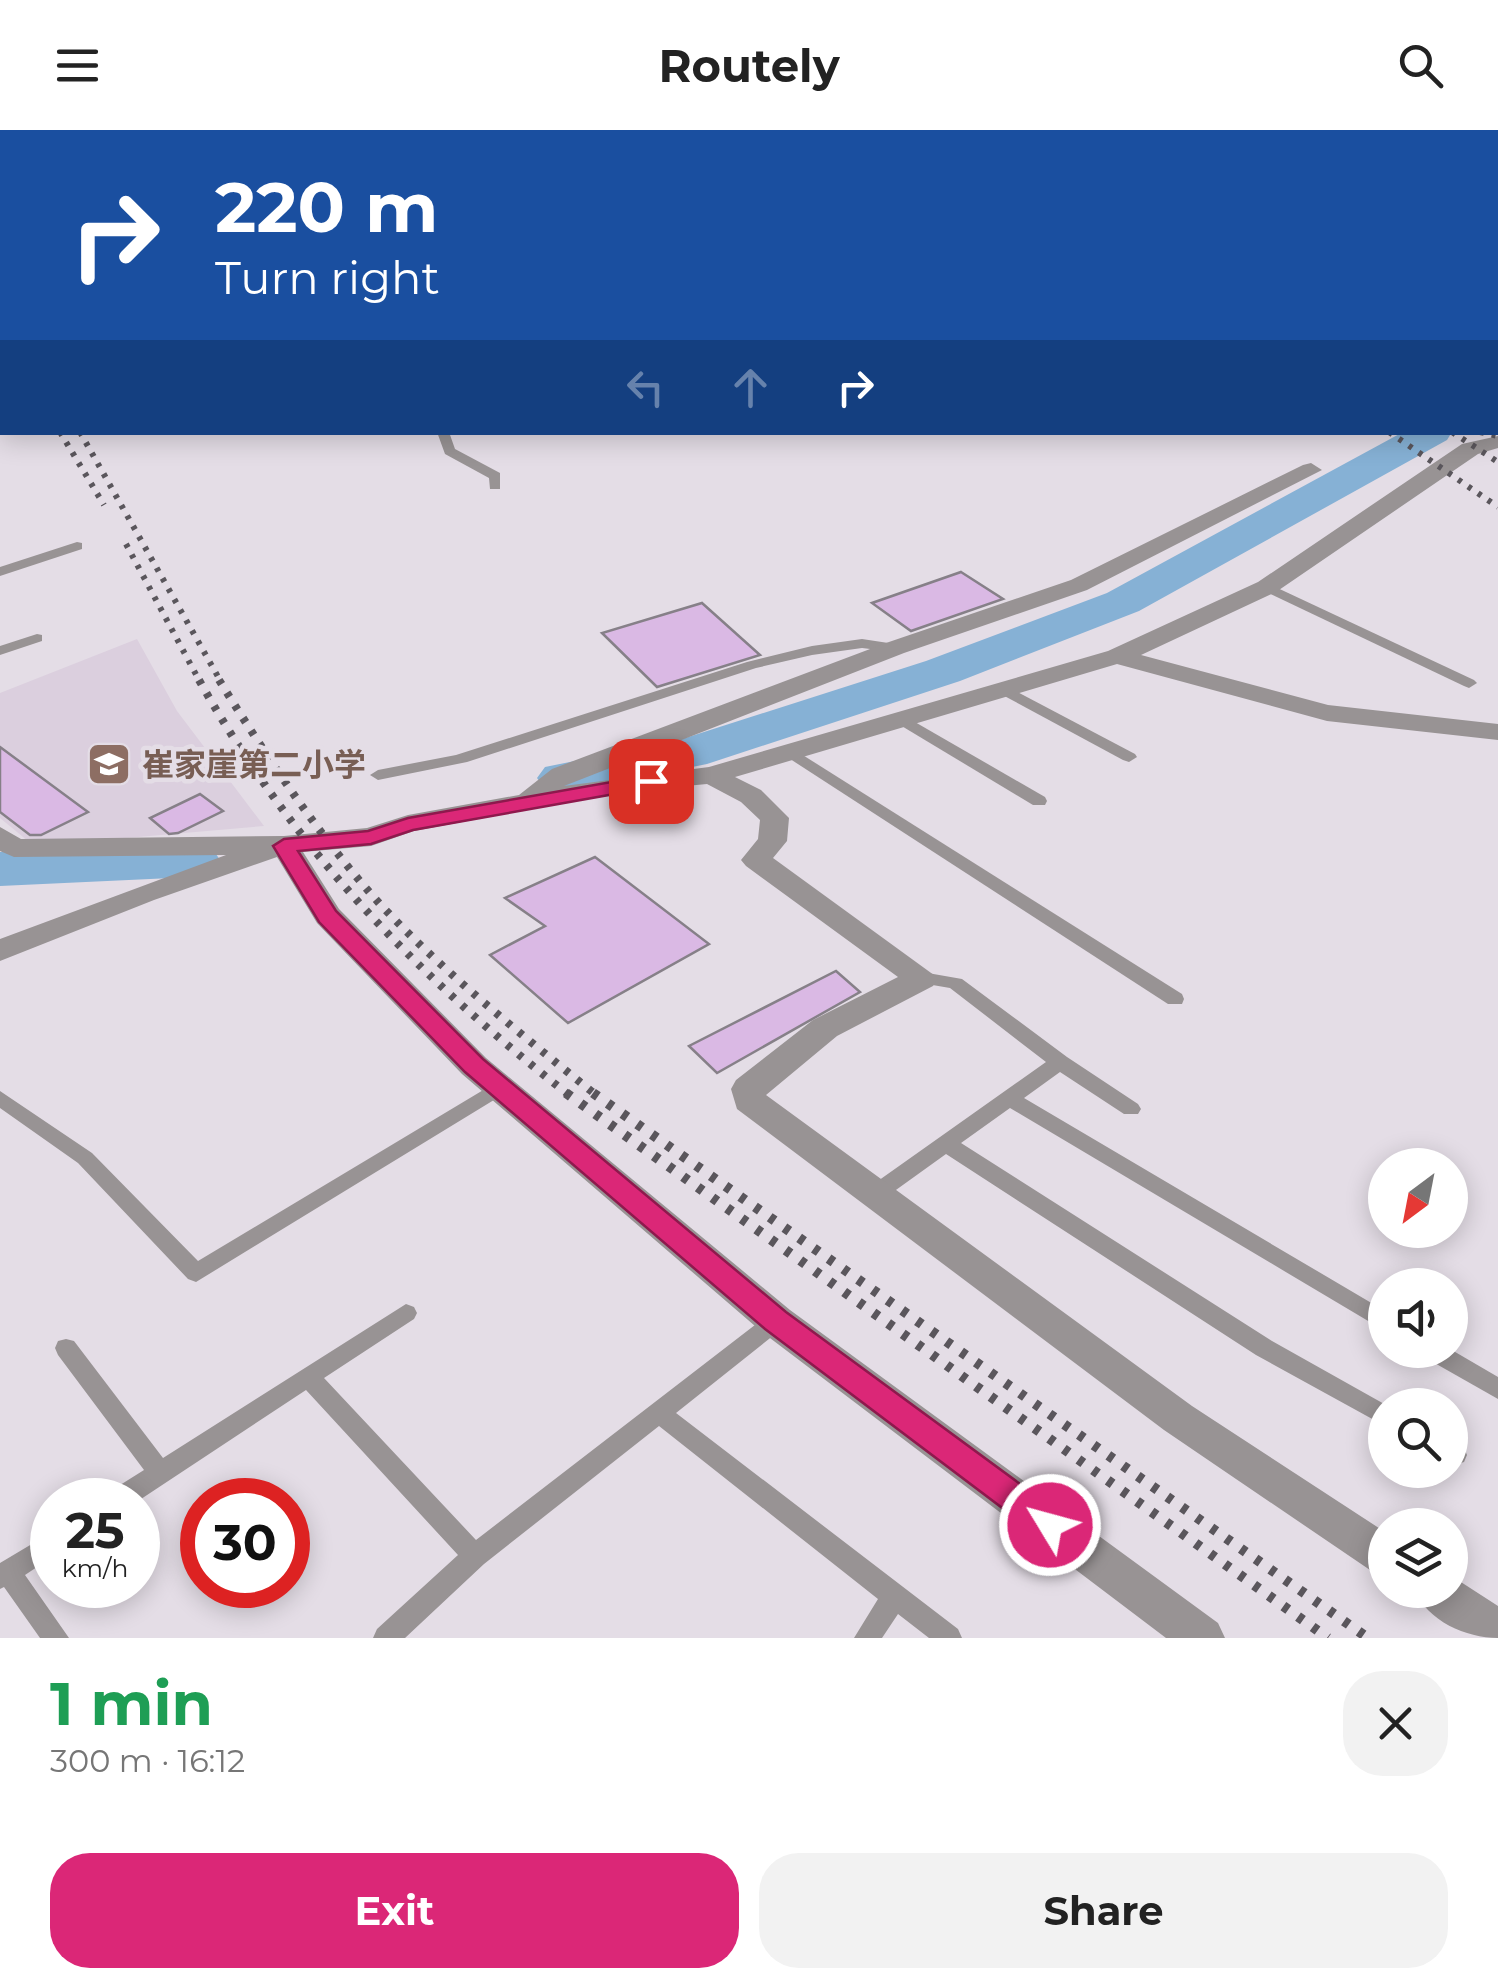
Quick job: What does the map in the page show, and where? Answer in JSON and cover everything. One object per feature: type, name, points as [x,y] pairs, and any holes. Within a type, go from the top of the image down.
[{"type":"street","points":[[0,836],[14,848],[284,846],[371,837],[408,824],[622,784],[710,775],[1117,656],[1267,587],[1470,449],[1498,442]]},
{"type":"street","points":[[522,803],[562,775],[895,648],[1079,585],[1312,470]]},
{"type":"street","points":[[1117,656],[1327,713],[1498,732]]},
{"type":"street","points":[[710,775],[751,796],[775,818],[772,840],[756,860],[922,978],[825,1028],[748,1089],[749,1100],[1178,1418],[1368,1545]]},
{"type":"street","points":[[0,951],[143,893],[284,846]]},
{"type":"street","points":[[284,846],[328,916],[500,1087],[776,1321],[1202,1638]]},
{"type":"street","points":[[1463,1608],[1498,1631]]},
{"type":"lane","points":[[443,435],[449,451],[494,476],[495,486]]},
{"type":"lane","points":[[0,572],[77,546]]},
{"type":"lane","points":[[1267,587],[1469,683]]},
{"type":"lane","points":[[0,650],[38,638]]},
{"type":"lane","points":[[378,775],[459,759],[782,656],[878,640],[895,648]]},
{"type":"lane","points":[[1002,689],[1130,757]]},
{"type":"lane","points":[[901,719],[1039,802]]},
{"type":"lane","points":[[790,752],[1176,999]]},
{"type":"lane","points":[[922,978],[955,983],[1060,1062],[1132,1109]]},
{"type":"lane","points":[[876,1194],[1060,1062]]},
{"type":"lane","points":[[0,1098],[85,1158],[196,1273],[500,1087]]},
{"type":"lane","points":[[1009,1098],[1368,1312]]},
{"type":"lane","points":[[946,1144],[1264,1348],[1368,1406]]},
{"type":"lane","points":[[152,1478],[406,1314]]},
{"type":"lane","points":[[386,1638],[475,1556],[776,1321]]},
{"type":"lane","points":[[66,1348],[160,1473]]},
{"type":"lane","points":[[1462,1368],[1498,1389]]},
{"type":"lane","points":[[308,1377],[475,1556]]},
{"type":"lane","points":[[659,1413],[949,1638]]},
{"type":"lane","points":[[30,1558],[4,1575],[56,1638]]},
{"type":"lane","points":[[867,1638],[895,1596]]},
{"type":"shaded area","name":"崔家崖第二小学","points":[[137,639],[177,711],[264,826],[34,846],[0,818],[0,693]]},
{"type":"building","points":[[961,572],[1003,599],[911,631],[872,603]]},
{"type":"building","points":[[702,603],[760,655],[657,687],[602,633]]},
{"type":"building","points":[[0,747],[88,812],[41,835],[30,835],[0,812]]},
{"type":"building","points":[[200,794],[223,811],[169,834],[150,818]]},
{"type":"building","points":[[595,857],[709,944],[568,1023],[490,955],[545,926],[505,898]]},
{"type":"building","points":[[836,971],[860,992],[717,1073],[689,1046]]},
{"type":"waterway","points":[[563,778],[689,753],[943,671],[1123,602],[1428,435]]},
{"type":"waterway","points":[[0,869],[193,860]]},
{"type":"railway","points":[[62,435],[104,505]]},
{"type":"railway","points":[[82,435],[221,682]]},
{"type":"railway","points":[[1393,435],[1498,507]]},
{"type":"railway","points":[[1457,435],[1498,462]]},
{"type":"railway","points":[[1494,435],[1498,436]]},
{"type":"railway","points":[[126,544],[200,682]]},
{"type":"railway","points":[[199,680],[276,800],[363,907],[460,1004],[569,1095]]},
{"type":"railway","points":[[219,680],[294,795],[379,903],[457,979],[596,1095]]},
{"type":"railway","points":[[566,1093],[1328,1638]]},
{"type":"railway","points":[[593,1093],[1368,1638]]},
{"type":"place","name":"崔家崖第二小学","points":[[109,764]]},
{"type":"route","points":[[651,781],[408,824],[371,837],[284,846],[328,916],[474,1066],[776,1321],[1050,1525]]}]
